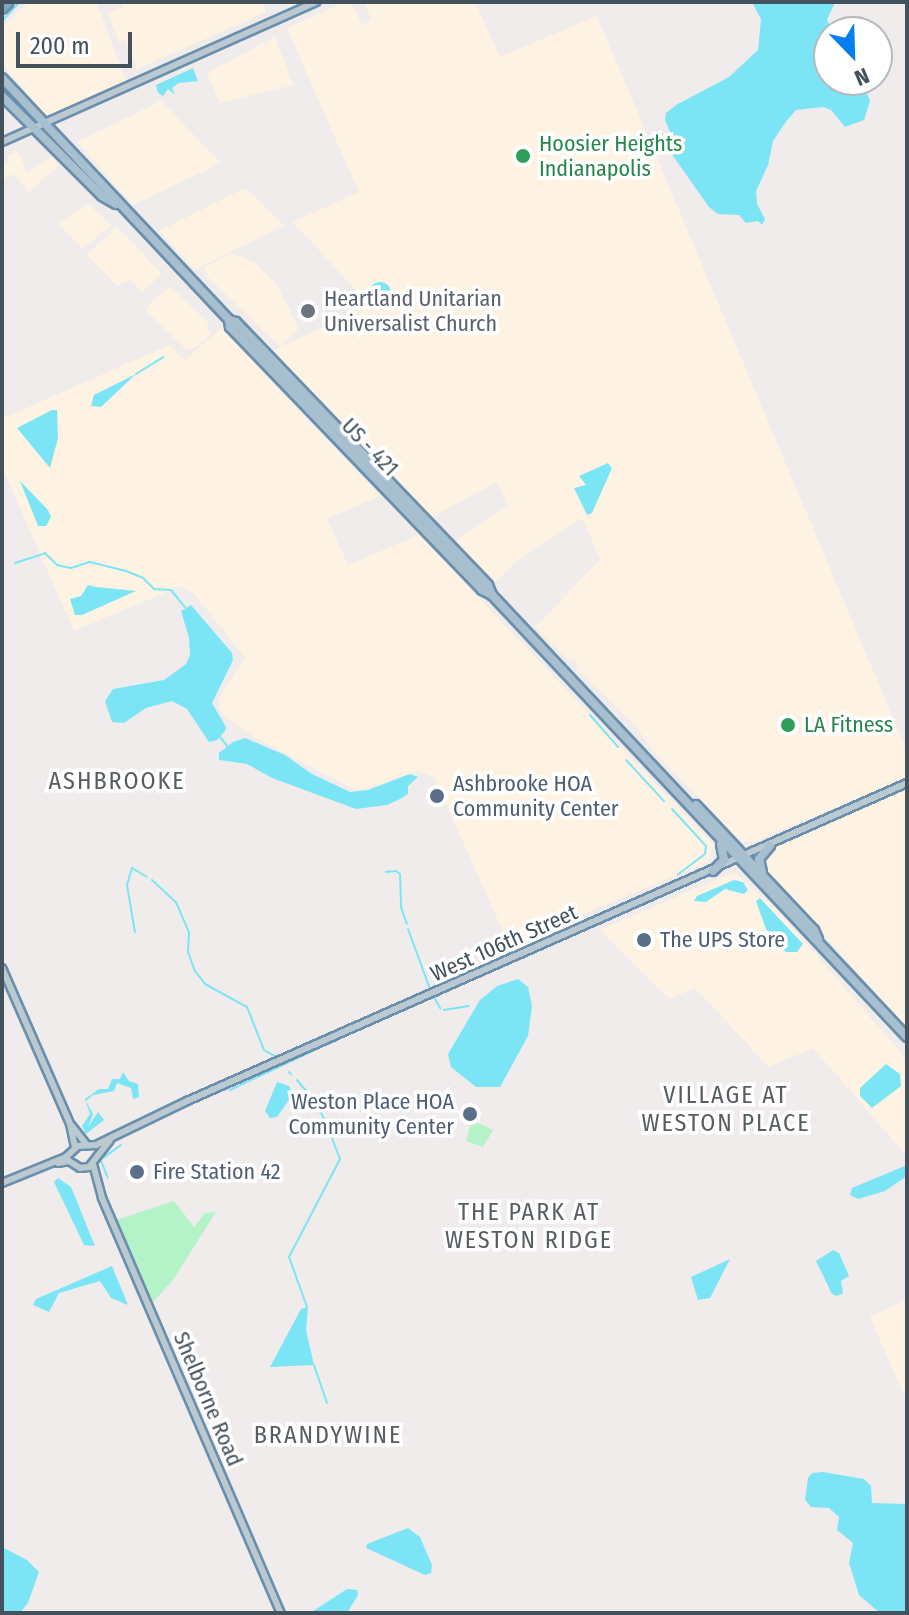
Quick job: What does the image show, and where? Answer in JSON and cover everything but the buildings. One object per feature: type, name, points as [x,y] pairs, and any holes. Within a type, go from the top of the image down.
[{"type":"highway","points":[[2,8],[8,2]]},
{"type":"main road","points":[[2,78],[108,190],[117,204]]},
{"type":"main road","points":[[2,96],[102,196],[117,204]]},
{"type":"main road","name":"US - 421","points":[[117,204],[229,320],[236,322],[488,585],[492,595],[720,839],[763,877],[814,930],[818,940]]},
{"type":"main road","name":"US - 421","points":[[663,775],[669,777],[803,930],[818,940],[907,1037]]},
{"type":"main road","points":[[713,871],[725,857],[720,839]]},
{"type":"main road","points":[[763,877],[759,859],[770,846]]},
{"type":"street","points":[[2,142],[316,2]]},
{"type":"street","name":"West 106th Street","points":[[74,1150],[116,1135],[907,783]]},
{"type":"street","points":[[2,968],[70,1124],[77,1166]]},
{"type":"street","points":[[37,1168],[67,1161],[77,1166],[93,1164],[96,1155],[70,1124]]},
{"type":"street","name":"West 106th Street","points":[[96,1155],[116,1135]]},
{"type":"street","points":[[2,1183],[74,1150]]},
{"type":"street","name":"Shelborne Road","points":[[93,1164],[102,1198],[281,1613]]},
{"type":"street","name":"Shelborne Road","points":[[77,1166],[102,1198]]},
{"type":"shaded area","points":[[29,2],[96,2],[127,83],[46,116],[2,64],[2,27]]},
{"type":"shaded area","points":[[123,2],[262,2],[266,12],[137,69],[124,40],[119,42],[108,13],[122,7]]},
{"type":"shaded area","points":[[344,2],[351,2],[362,25],[372,20],[364,2],[475,2],[500,57],[597,16],[907,751],[907,778],[863,800],[861,796],[753,842],[742,842],[656,754],[634,724],[577,669],[578,664],[573,659],[569,661],[535,627],[600,560],[583,518],[525,554],[494,583],[458,545],[457,539],[513,503],[507,504],[497,482],[432,517],[271,352],[280,347],[208,277],[204,268],[232,253],[256,263],[278,287],[299,328],[281,347],[370,305],[293,222],[359,192],[287,28]]},
{"type":"shaded area","points":[[275,37],[293,85],[220,103],[207,73]]},
{"type":"shaded area","points":[[161,101],[221,163],[133,205],[77,142]]},
{"type":"shaded area","points":[[18,150],[27,173],[51,157],[59,165],[29,192],[14,174],[2,179],[2,164],[9,161],[6,156]]},
{"type":"shaded area","points":[[245,188],[284,225],[195,270],[159,231]]},
{"type":"shaded area","points":[[88,204],[111,225],[82,249],[58,224]]},
{"type":"shaded area","points":[[117,227],[162,274],[142,292],[130,280],[117,286],[87,255]]},
{"type":"shaded area","points":[[170,286],[209,324],[207,327],[211,334],[197,347],[187,350],[147,312],[147,307]]},
{"type":"shaded area","points":[[221,328],[380,496],[327,519],[348,565],[419,535],[714,845],[708,862],[597,908],[511,949],[434,777],[417,771],[364,789],[353,789],[254,737],[225,717],[218,707],[219,699],[245,657],[194,594],[180,586],[74,631],[2,467],[2,419],[169,345],[185,360]]},
{"type":"shaded area","points":[[907,789],[907,1028],[762,866],[763,856],[777,847]]},
{"type":"shaded area","points":[[734,872],[780,913],[907,1060],[907,1156],[813,1048],[769,1067],[695,988],[669,999],[600,930]]},
{"type":"shaded area","points":[[907,1300],[907,1402],[870,1317]]},
{"type":"green space","points":[[472,1120],[493,1130],[483,1147],[466,1141]]},
{"type":"green space","points":[[174,1201],[194,1227],[205,1213],[216,1212],[173,1280],[153,1302],[116,1220]]},
{"type":"water","points":[[752,2],[835,2],[829,16],[813,16],[813,96],[868,96],[870,101],[864,120],[845,127],[831,110],[823,107],[796,110],[773,141],[768,165],[756,191],[757,204],[765,219],[762,225],[758,221],[746,223],[739,215],[718,214],[709,207],[673,156],[675,144],[665,120],[666,113],[676,105],[729,77],[758,50],[761,19]]},
{"type":"water","points":[[193,68],[198,81],[179,83],[172,88],[175,95],[168,89],[163,96],[158,93],[156,85]]},
{"type":"water","points":[[380,282],[388,285],[391,293],[388,301],[380,304],[372,301],[369,293],[372,285]]},
{"type":"water","points":[[136,374],[101,407],[91,406],[94,395]]},
{"type":"water","points":[[57,410],[58,438],[50,468],[17,428]]},
{"type":"water","points":[[608,463],[612,468],[592,513],[587,515],[574,488],[586,485],[579,476]]},
{"type":"water","points":[[20,481],[48,510],[51,517],[46,526],[38,526]]},
{"type":"water","points":[[88,585],[136,591],[82,615],[75,615],[70,599],[81,596]]},
{"type":"water","points":[[191,605],[232,653],[233,660],[212,703],[226,727],[225,731],[217,740],[209,742],[187,709],[172,701],[146,708],[124,723],[112,722],[105,701],[113,689],[164,680],[186,664],[190,655],[189,638],[181,611]]},
{"type":"water","points":[[245,738],[285,755],[312,774],[350,792],[368,790],[410,774],[418,777],[408,786],[408,794],[400,799],[387,805],[356,809],[272,778],[247,764],[219,760],[219,753],[233,742]]},
{"type":"water","points":[[734,880],[743,882],[748,890],[744,894],[725,889],[706,902],[694,901],[697,896]]},
{"type":"water","points":[[760,898],[803,944],[797,952],[786,952],[766,929],[756,901]]},
{"type":"water","points":[[518,979],[528,987],[532,1006],[528,1036],[500,1087],[476,1087],[451,1067],[448,1054],[480,1000],[497,986]]},
{"type":"water","points":[[886,1064],[900,1074],[901,1086],[872,1108],[860,1096],[860,1088]]},
{"type":"water","points":[[123,1072],[129,1081],[138,1084],[139,1097],[133,1099],[131,1088],[117,1083],[114,1091],[93,1095],[86,1101],[93,1114],[88,1127],[98,1112],[104,1120],[86,1134],[82,1126],[90,1114],[85,1099],[99,1089],[108,1089],[112,1079],[120,1079]]},
{"type":"water","points":[[277,1082],[289,1086],[293,1094],[277,1117],[270,1118],[265,1111]]},
{"type":"water","points":[[907,1165],[907,1176],[885,1191],[858,1199],[850,1195],[852,1188]]},
{"type":"water","points":[[58,1178],[71,1187],[95,1246],[84,1245],[54,1182]]},
{"type":"water","points":[[833,1250],[839,1253],[849,1276],[841,1281],[843,1293],[837,1296],[832,1294],[816,1261]]},
{"type":"water","points":[[730,1259],[710,1298],[698,1300],[691,1277]]},
{"type":"water","points":[[112,1266],[128,1305],[111,1298],[100,1281],[59,1293],[49,1312],[33,1305],[36,1299]]},
{"type":"water","points":[[308,1307],[306,1330],[314,1365],[270,1367],[301,1309]]},
{"type":"water","points":[[812,1473],[864,1479],[871,1486],[872,1503],[907,1504],[907,1613],[880,1613],[859,1595],[849,1563],[853,1543],[837,1530],[839,1517],[829,1508],[811,1507],[805,1500],[808,1478]]},
{"type":"water","points":[[408,1528],[420,1537],[432,1565],[431,1573],[425,1575],[366,1548],[367,1544]]},
{"type":"water","points":[[2,1547],[27,1560],[39,1572],[28,1603],[20,1613],[2,1613]]},
{"type":"water","points":[[347,1589],[357,1590],[358,1595],[347,1613],[310,1613]]},
{"type":"waterway","points":[[2,21],[20,2]]},
{"type":"waterway","points":[[136,374],[163,357]]},
{"type":"waterway","points":[[15,563],[45,553],[57,565],[71,568],[90,562],[126,571],[143,578],[154,589],[171,590],[185,607]]},
{"type":"waterway","points":[[590,715],[618,747]]},
{"type":"waterway","points":[[220,737],[228,747]]},
{"type":"waterway","points":[[626,760],[664,801]]},
{"type":"waterway","points":[[672,809],[706,846],[705,854],[678,874]]},
{"type":"waterway","points":[[135,932],[127,885],[132,868],[147,877]]},
{"type":"waterway","points":[[386,872],[396,871],[400,874],[401,907],[407,924]]},
{"type":"waterway","points":[[152,880],[176,902],[189,932],[188,952],[195,971],[205,984],[247,1007],[264,1050],[275,1056]]},
{"type":"waterway","points":[[408,929],[430,989]]},
{"type":"waterway","points":[[434,997],[440,1008]]},
{"type":"waterway","points":[[444,1010],[469,1006]]},
{"type":"waterway","points":[[322,1046],[336,1041]]},
{"type":"waterway","points":[[230,1090],[317,1049]]},
{"type":"waterway","points":[[297,1080],[317,1104],[326,1123]]},
{"type":"waterway","points":[[307,1307],[289,1257],[340,1159],[329,1131]]},
{"type":"waterway","points":[[103,1158],[121,1145]]},
{"type":"waterway","points":[[101,1161],[108,1178]]},
{"type":"waterway","points":[[314,1365],[327,1403]]},
{"type":"place","name":"Hoosier Heights Indianapolis","points":[[523,156]]},
{"type":"place","name":"Heartland Unitarian Universalist Church","points":[[308,311]]},
{"type":"place","name":"LA Fitness","points":[[788,725]]},
{"type":"place","name":"Ashbrooke HOA Community Center","points":[[437,796]]},
{"type":"place","name":"The UPS Store","points":[[644,940]]},
{"type":"place","name":"Weston Place HOA Community Center","points":[[470,1114]]},
{"type":"place","name":"Fire Station 42","points":[[137,1172]]},
{"type":"district","name":"ASHBROOKE","points":[[117,782]]},
{"type":"district","name":"VILLAGE AT WESTON PLACE","points":[[726,1110]]},
{"type":"district","name":"THE PARK AT WESTON RIDGE","points":[[529,1227]]},
{"type":"district","name":"BRANDYWINE","points":[[328,1436]]}]
